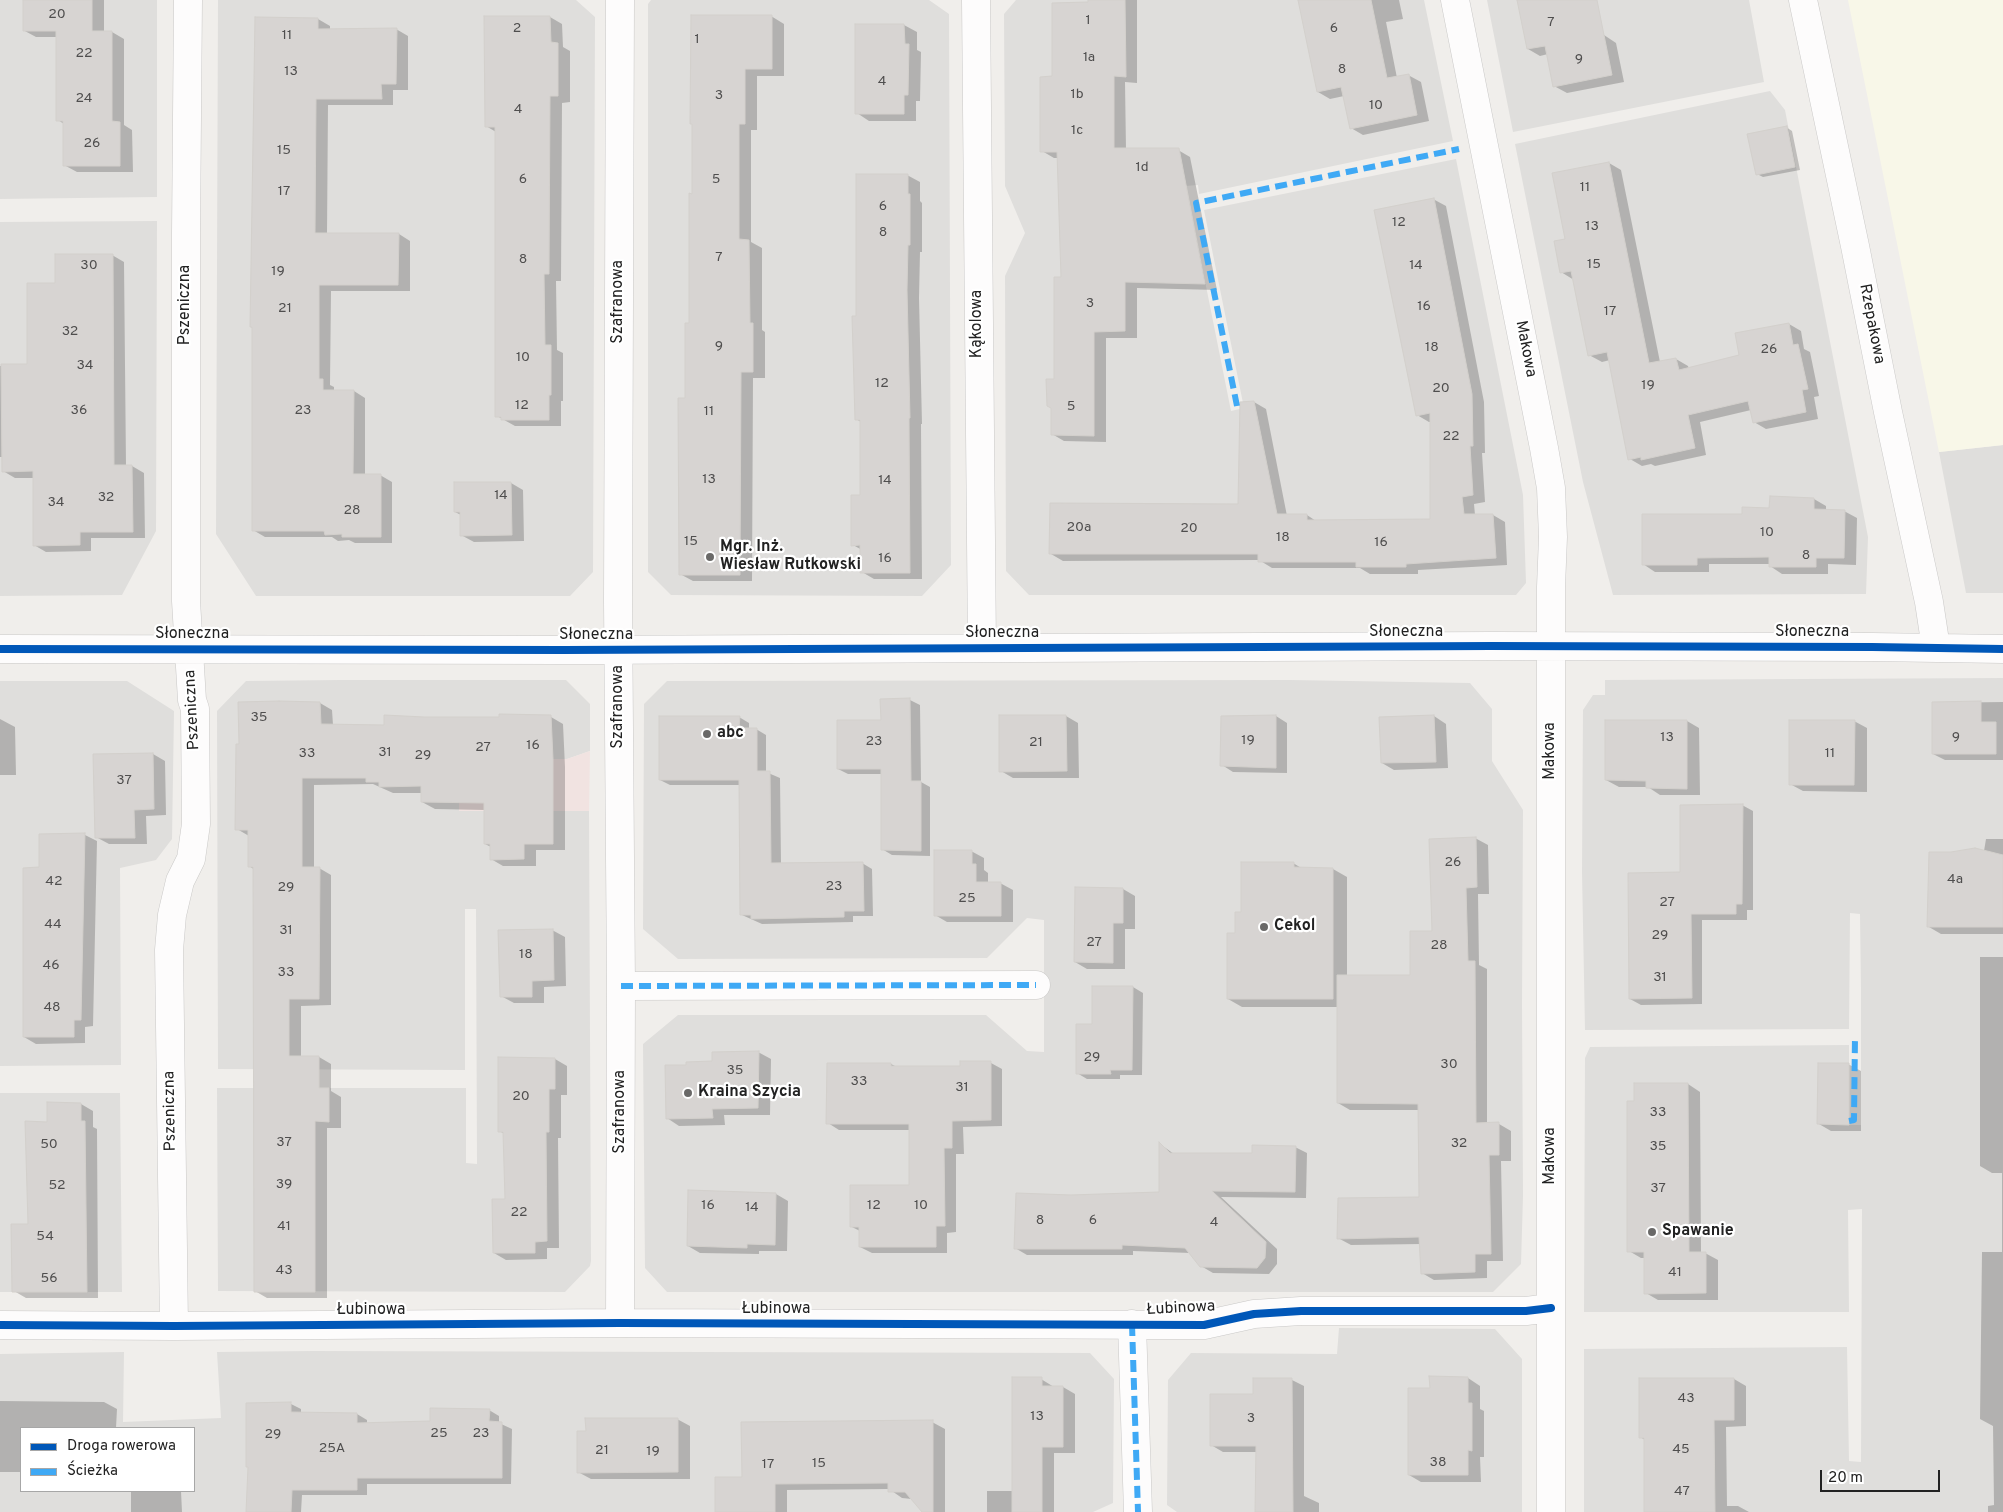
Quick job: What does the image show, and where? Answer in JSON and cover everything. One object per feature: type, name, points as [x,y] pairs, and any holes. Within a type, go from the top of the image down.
[{"type":"street","name":"Pszeniczna","points":[[174,1326],[169,950],[172,914],[180,881],[191,859],[196,824],[195,709],[192,700],[186,591],[188,0]]},
{"type":"street","name":"Szafranowa","points":[[620,0],[618,650],[621,986],[620,1323]]},
{"type":"street","name":"Kąkolowa","points":[[976,0],[982,648]]},
{"type":"street","name":"Makowa","points":[[1454,0],[1551,488],[1553,537],[1551,646],[1551,1512]]},
{"type":"street","name":"Rzepakowa","points":[[1803,0],[1936,648]]},
{"type":"street","name":"Słoneczna","points":[[0,648],[618,650],[1551,646],[2003,649]]},
{"type":"street","points":[[621,986],[1036,985]]},
{"type":"street","name":"Łubinowa","points":[[0,1325],[174,1326],[620,1323],[1204,1325],[1254,1314],[1301,1311],[1516,1311],[1551,1308]]},
{"type":"street","points":[[1132,1324],[1138,1512]]},
{"type":"shaded area","points":[[0,0],[157,0],[157,197],[0,199]]},
{"type":"shaded area","points":[[218,0],[576,0],[595,17],[593,572],[570,596],[256,596],[216,534]]},
{"type":"shaded area","points":[[651,0],[929,0],[949,14],[951,565],[922,596],[671,595],[648,572],[648,4]]},
{"type":"shaded area","points":[[1016,0],[1424,0],[1453,141],[1199,194],[1198,185],[1186,186],[1231,411],[1244,408],[1204,210],[1456,159],[1523,495],[1526,583],[1516,595],[1029,595],[1006,571],[1005,276],[1025,233],[1005,186],[1004,14]]},
{"type":"shaded area","points":[[1487,0],[1749,0],[1764,82],[1513,132]]},
{"type":"shaded area","points":[[1848,0],[2003,0],[2003,445],[1939,452]]},
{"type":"shaded area","points":[[1770,91],[1785,110],[1868,537],[1866,594],[1613,595],[1583,482],[1515,144]]},
{"type":"shaded area","points":[[157,221],[156,531],[122,595],[0,596],[0,222]]},
{"type":"shaded area","points":[[2003,445],[2003,593],[1966,593],[1939,452]]},
{"type":"shaded area","points":[[2003,678],[2003,1512],[1584,1512],[1584,1349],[1847,1347],[1849,1461],[1861,1462],[1862,1209],[1848,1210],[1849,1312],[1584,1312],[1585,1058],[1590,1047],[1849,1045],[1849,1125],[1861,1125],[1861,989],[1860,914],[1850,913],[1849,1029],[1585,1030],[1582,872],[1583,710],[1593,695],[1605,695],[1605,680]]},
{"type":"shaded area","points":[[566,680],[590,704],[590,751],[567,759],[551,759],[552,810],[589,811],[591,1261],[590,1266],[565,1292],[218,1291],[217,1088],[466,1088],[466,1163],[477,1164],[476,909],[465,909],[465,1070],[218,1069],[217,711],[246,681]]},
{"type":"shaded area","points":[[1290,680],[1470,683],[1492,709],[1492,761],[1523,810],[1523,1196],[1521,1264],[1493,1292],[667,1292],[645,1268],[643,1044],[678,1015],[986,1015],[1027,1051],[1044,1052],[1044,920],[1027,918],[987,958],[678,959],[643,929],[644,704],[667,681]]},
{"type":"shaded area","points":[[0,681],[127,681],[174,711],[172,839],[156,860],[120,868],[121,1065],[0,1066]]},
{"type":"shaded area","points":[[590,751],[589,811],[459,811],[459,779],[551,759],[567,759]]},
{"type":"shaded area","points":[[0,1093],[120,1093],[122,1292],[0,1292]]},
{"type":"shaded area","points":[[1339,1328],[1495,1329],[1522,1359],[1522,1512],[1177,1512],[1167,1505],[1168,1380],[1191,1353],[1337,1354]]},
{"type":"shaded area","points":[[124,1352],[123,1422],[221,1418],[217,1352],[1090,1353],[1114,1379],[1113,1503],[1093,1512],[0,1512],[0,1354]]},
{"type":"building","points":[[23,0],[92,0],[92,31],[112,31],[112,121],[120,122],[120,166],[63,166],[63,121],[56,121],[56,31],[23,31]]},
{"type":"building","points":[[1088,0],[1125,0],[1126,77],[1114,76],[1114,148],[1179,148],[1205,284],[1125,282],[1125,331],[1094,332],[1094,436],[1051,435],[1051,408],[1047,406],[1046,379],[1054,379],[1054,277],[1061,277],[1057,152],[1040,152],[1040,77],[1052,76],[1052,3],[1088,2]]},
{"type":"building","points":[[1298,0],[1371,0],[1387,78],[1409,74],[1417,115],[1350,129],[1341,87],[1317,92]]},
{"type":"building","points":[[1517,0],[1597,0],[1612,75],[1553,87],[1545,46],[1527,49]]},
{"type":"building","points":[[691,15],[772,15],[772,69],[745,69],[745,124],[739,124],[739,239],[749,240],[750,323],[753,323],[753,372],[741,372],[740,575],[679,575],[678,398],[685,398],[685,323],[689,323],[689,193],[692,194],[692,124],[690,124]]},
{"type":"building","points":[[484,16],[550,16],[551,42],[558,43],[558,96],[550,96],[549,274],[544,274],[545,345],[551,345],[549,420],[501,420],[501,417],[495,417],[495,127],[485,127]]},
{"type":"building","points":[[255,17],[318,18],[318,29],[397,28],[396,84],[381,84],[382,99],[316,99],[315,233],[399,233],[398,285],[319,285],[319,379],[323,379],[323,390],[354,390],[353,474],[381,474],[381,537],[342,537],[342,534],[325,535],[324,531],[252,531],[252,327],[250,327]]},
{"type":"building","points":[[855,24],[904,24],[905,44],[909,44],[908,95],[904,95],[904,114],[855,114]]},
{"type":"building","points":[[1787,126],[1795,167],[1756,175],[1747,134]]},
{"type":"building","points":[[1609,162],[1649,363],[1676,358],[1679,370],[1739,355],[1735,333],[1789,323],[1793,345],[1798,344],[1808,389],[1802,390],[1806,412],[1753,423],[1748,401],[1688,415],[1695,448],[1641,460],[1641,457],[1628,460],[1607,352],[1588,356],[1571,271],[1560,273],[1554,241],[1565,239],[1552,173]]},
{"type":"building","points":[[856,174],[908,174],[908,194],[910,194],[910,245],[908,245],[907,290],[910,418],[910,573],[860,573],[860,545],[851,546],[851,495],[860,495],[860,420],[855,420],[852,316],[856,316]]},
{"type":"building","points":[[1434,198],[1472,394],[1473,446],[1470,446],[1473,495],[1462,497],[1464,514],[1493,514],[1496,558],[1406,564],[1406,567],[1356,567],[1356,562],[1258,562],[1258,554],[1049,554],[1050,503],[1238,504],[1240,402],[1254,401],[1277,514],[1307,514],[1307,520],[1430,519],[1430,413],[1416,416],[1374,210]]},
{"type":"building","points":[[55,254],[113,254],[114,465],[132,465],[133,532],[80,532],[80,545],[33,546],[33,471],[2,472],[1,364],[27,364],[27,283],[55,283]]},
{"type":"building","points":[[454,482],[511,482],[512,535],[460,536],[460,512],[454,512]]},
{"type":"building","points":[[1770,496],[1814,498],[1814,509],[1845,510],[1844,558],[1816,558],[1816,567],[1769,567],[1769,557],[1697,558],[1697,565],[1642,565],[1642,514],[1742,514],[1742,507],[1769,508]]},
{"type":"building","points":[[910,698],[911,781],[921,781],[921,851],[881,850],[881,769],[837,769],[837,720],[881,720],[880,699]]},
{"type":"building","points":[[1981,701],[1981,722],[1996,722],[1996,754],[1932,754],[1932,702]]},
{"type":"building","points":[[238,702],[320,702],[321,724],[384,725],[384,715],[499,717],[499,714],[551,715],[553,844],[524,844],[524,859],[490,860],[490,844],[484,844],[484,803],[421,802],[421,786],[379,787],[379,782],[366,782],[366,778],[302,778],[302,867],[320,867],[319,999],[289,999],[289,1056],[319,1056],[319,1088],[329,1088],[329,1122],[315,1121],[315,1292],[254,1292],[253,867],[248,867],[248,830],[235,830],[236,744],[239,744]]},
{"type":"building","points":[[999,715],[1066,715],[1067,771],[999,772]]},
{"type":"building","points":[[1276,715],[1276,768],[1220,766],[1221,716]]},
{"type":"building","points":[[1434,715],[1436,762],[1381,763],[1379,717]]},
{"type":"building","points":[[659,716],[740,716],[739,728],[757,728],[757,771],[770,771],[771,863],[863,862],[864,911],[844,911],[844,917],[751,919],[751,915],[740,915],[739,780],[659,780]]},
{"type":"building","points":[[1605,720],[1687,720],[1687,789],[1646,788],[1646,781],[1605,780]]},
{"type":"building","points":[[1789,720],[1855,720],[1854,785],[1789,785]]},
{"type":"building","points":[[153,753],[154,809],[134,810],[135,838],[95,838],[93,754]]},
{"type":"building","points":[[1743,804],[1742,904],[1736,904],[1736,914],[1691,914],[1692,998],[1629,999],[1628,873],[1680,872],[1680,805]]},
{"type":"building","points":[[85,833],[81,1020],[74,1020],[74,1037],[23,1037],[23,868],[39,867],[39,834]]},
{"type":"building","points":[[1476,837],[1477,887],[1466,888],[1468,961],[1475,961],[1476,1123],[1499,1122],[1499,1155],[1489,1155],[1491,1254],[1475,1254],[1475,1272],[1421,1274],[1419,1237],[1337,1239],[1338,1198],[1419,1197],[1418,1104],[1337,1103],[1337,975],[1410,975],[1410,931],[1432,931],[1429,839]]},
{"type":"building","points":[[1975,848],[2003,855],[2003,927],[1927,927],[1929,852],[1951,852]]},
{"type":"building","points":[[934,850],[972,850],[972,864],[976,864],[976,882],[1001,882],[1001,916],[934,916]]},
{"type":"building","points":[[1241,862],[1294,862],[1294,867],[1333,868],[1333,999],[1227,999],[1227,933],[1235,933],[1235,912],[1241,912]]},
{"type":"building","points":[[1075,887],[1123,888],[1123,923],[1113,923],[1113,963],[1074,962]]},
{"type":"building","points":[[553,929],[554,980],[532,981],[532,997],[500,997],[498,930]]},
{"type":"building","points":[[1092,986],[1133,986],[1132,1070],[1110,1070],[1111,1074],[1076,1074],[1076,1024],[1092,1024]]},
{"type":"building","points":[[759,1051],[758,1108],[712,1109],[713,1118],[666,1119],[665,1065],[686,1065],[686,1062],[712,1061],[712,1052]]},
{"type":"building","points":[[498,1057],[555,1058],[555,1089],[549,1089],[549,1132],[546,1132],[547,1241],[535,1242],[535,1253],[493,1253],[492,1199],[505,1199],[503,1132],[498,1132]]},
{"type":"building","points":[[960,1061],[991,1061],[991,1120],[952,1121],[952,1148],[944,1148],[945,1226],[936,1226],[936,1247],[859,1247],[859,1227],[850,1227],[850,1185],[909,1185],[909,1124],[826,1124],[827,1063],[891,1063],[891,1066],[960,1066]]},
{"type":"building","points":[[1818,1063],[1849,1063],[1849,1125],[1817,1124]]},
{"type":"building","points":[[1634,1083],[1688,1083],[1689,1252],[1706,1252],[1706,1293],[1644,1294],[1644,1252],[1627,1252],[1627,1101],[1634,1101]]},
{"type":"building","points":[[47,1102],[81,1103],[81,1121],[85,1121],[87,1292],[12,1292],[11,1224],[28,1224],[25,1121],[47,1122]]},
{"type":"building","points":[[1159,1142],[1170,1153],[1252,1153],[1252,1145],[1296,1146],[1295,1192],[1212,1191],[1266,1242],[1265,1258],[1257,1268],[1200,1267],[1185,1248],[1122,1245],[1122,1249],[1014,1249],[1016,1193],[1071,1195],[1159,1192]]},
{"type":"building","points":[[688,1190],[776,1193],[775,1245],[747,1244],[747,1248],[687,1246]]},
{"type":"building","points":[[1429,1376],[1468,1377],[1468,1403],[1472,1403],[1472,1451],[1468,1450],[1468,1475],[1408,1475],[1408,1388],[1430,1388]]},
{"type":"building","points":[[1012,1377],[1042,1377],[1042,1386],[1063,1386],[1063,1447],[1042,1447],[1042,1512],[1012,1512]]},
{"type":"building","points":[[1253,1378],[1292,1378],[1293,1512],[1255,1512],[1256,1446],[1210,1446],[1210,1394],[1253,1394]]},
{"type":"building","points":[[1639,1378],[1734,1378],[1734,1420],[1714,1420],[1715,1512],[1644,1512],[1644,1438],[1639,1438]]},
{"type":"building","points":[[291,1402],[291,1412],[357,1413],[357,1423],[430,1421],[430,1408],[490,1409],[489,1421],[502,1422],[502,1478],[357,1478],[357,1490],[292,1490],[291,1512],[246,1512],[248,1467],[246,1467],[246,1403]]},
{"type":"building","points":[[585,1418],[678,1418],[678,1472],[577,1473],[577,1431],[586,1431]]},
{"type":"building","points":[[933,1420],[933,1512],[922,1512],[905,1492],[888,1492],[888,1483],[775,1484],[775,1512],[715,1512],[715,1477],[742,1477],[741,1422]]},
{"type":"marked path","points":[[1237,406],[1196,203],[1459,149]]},
{"type":"marked path","points":[[621,986],[1036,985]]},
{"type":"marked path","points":[[1849,1121],[1854,1120],[1855,1037]]},
{"type":"marked path","points":[[1132,1324],[1138,1512]]},
{"type":"cycle path","points":[[0,649],[564,650],[1492,646],[2003,649]]},
{"type":"cycle path","points":[[0,1325],[174,1326],[620,1323],[1204,1325],[1254,1314],[1301,1311],[1526,1311],[1551,1308]]},
{"type":"place","name":"Mgr. Inż. Wiesław Rutkowski","points":[[710,557]]},
{"type":"place","name":"abc","points":[[707,734]]},
{"type":"place","name":"Cekol","points":[[1264,927]]},
{"type":"place","name":"Kraina Szycia","points":[[688,1093]]},
{"type":"place","name":"Spawanie","points":[[1652,1232]]}]
